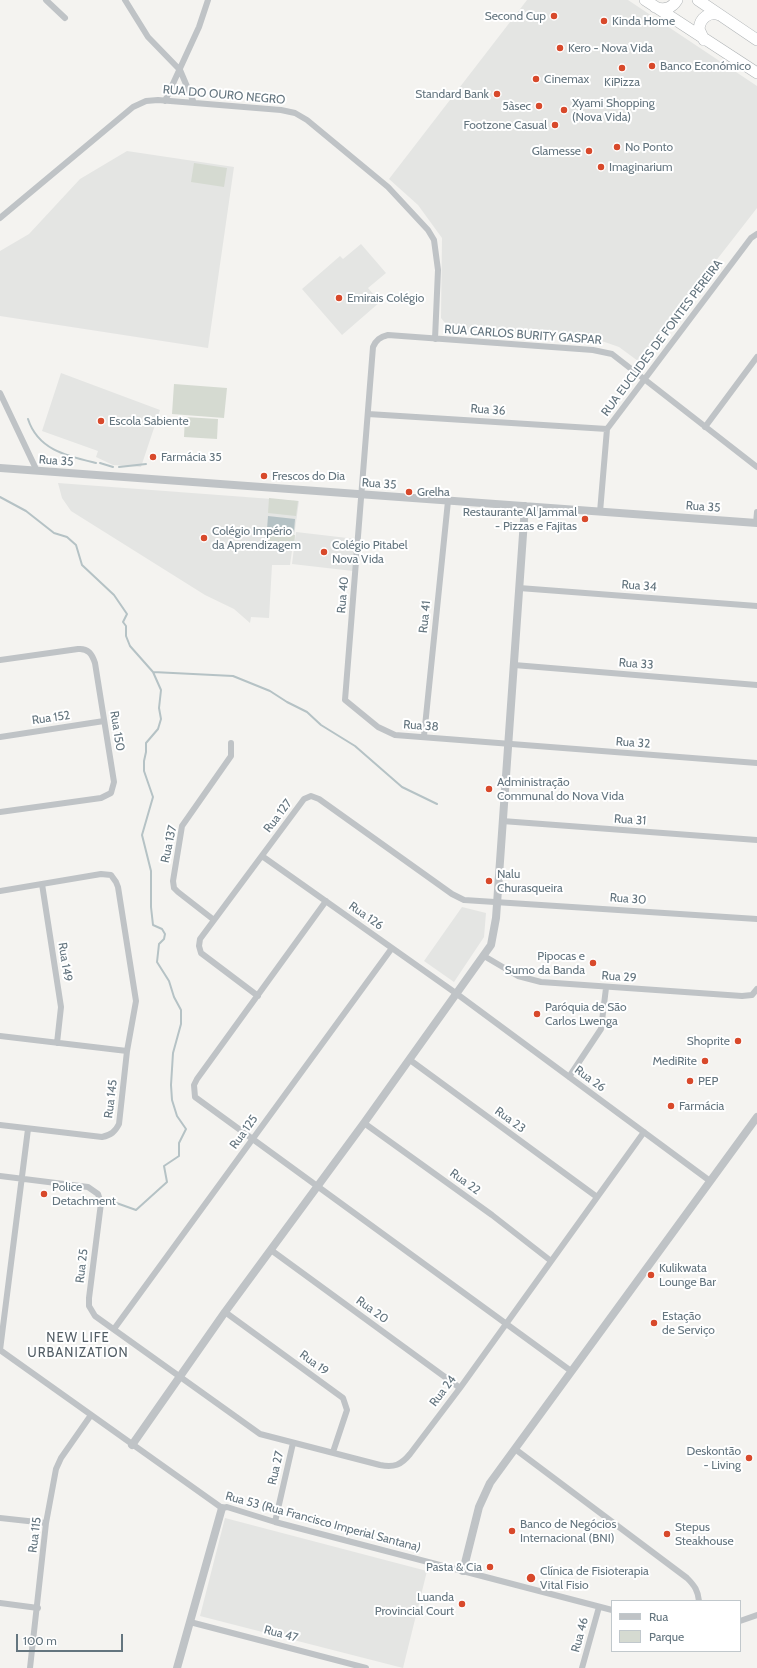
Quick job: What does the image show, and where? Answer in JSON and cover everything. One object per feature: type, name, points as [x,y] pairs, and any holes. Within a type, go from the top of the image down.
[{"type":"highway","points":[[645,0],[706,42],[757,73]]},
{"type":"highway","points":[[654,7],[666,9],[673,5],[677,0]]},
{"type":"highway","points":[[698,0],[757,40]]},
{"type":"highway","points":[[706,42],[699,32],[702,20],[710,14],[722,16]]},
{"type":"street","points":[[46,0],[65,18]]},
{"type":"street","points":[[125,0],[148,37],[180,70],[194,103]]},
{"type":"street","points":[[165,101],[180,70],[208,0]]},
{"type":"street","name":"RUA DO OURO NEGRO","points":[[0,218],[132,107],[146,101],[165,101],[281,110],[295,113],[307,120],[388,187],[428,230],[434,240],[438,270],[435,339]]},
{"type":"street","name":"RUA EUCLIDES DE FONTES PEREIRA","points":[[600,512],[607,429],[751,238],[757,234]]},
{"type":"street","name":"RUA CARLOS BURITY GASPAR","points":[[373,347],[378,340],[388,335],[603,351],[616,356],[757,467]]},
{"type":"street","name":"Rua 40","points":[[345,700],[363,495],[373,347]]},
{"type":"street","points":[[705,427],[757,357]]},
{"type":"street","points":[[0,393],[37,472]]},
{"type":"street","name":"Rua 36","points":[[368,414],[607,429]]},
{"type":"street","name":"Rua 35","points":[[0,468],[37,472],[756,523]]},
{"type":"street","name":"Rua 41","points":[[424,736],[448,501]]},
{"type":"street","points":[[132,1445],[225,1312],[457,994],[484,956],[493,937],[497,901],[525,506]]},
{"type":"street","points":[[756,523],[757,512]]},
{"type":"street","name":"Rua 34","points":[[520,588],[757,606]]},
{"type":"street","name":"Rua 150","points":[[0,660],[78,649],[86,650],[92,655],[95,663],[114,782],[113,788],[108,795],[101,798],[0,812]]},
{"type":"street","name":"Rua 33","points":[[514,665],[757,685]]},
{"type":"street","name":"Rua 38","points":[[345,700],[384,732],[395,735],[424,736],[508,744]]},
{"type":"street","name":"Rua 152","points":[[0,737],[104,721]]},
{"type":"street","name":"Rua 137","points":[[214,920],[178,892],[174,888],[173,881],[182,826],[230,756],[231,743]]},
{"type":"street","name":"Rua 32","points":[[508,744],[757,763]]},
{"type":"street","name":"Rua 127","points":[[258,996],[201,953],[199,946],[200,939],[304,799],[314,797],[456,897],[468,901],[497,901]]},
{"type":"street","name":"Rua 31","points":[[502,821],[757,840]]},
{"type":"street","name":"Rua 126","points":[[262,856],[457,994]]},
{"type":"street","points":[[0,891],[101,874],[111,875],[116,882],[136,1001],[128,1051],[0,1036]]},
{"type":"street","name":"Rua 149","points":[[42,884],[61,1008],[57,1043]]},
{"type":"street","points":[[326,901],[197,1079],[193,1091],[195,1097],[198,1101],[571,1371]]},
{"type":"street","name":"Rua 30","points":[[497,901],[757,919]]},
{"type":"street","name":"Rua 125","points":[[114,1329],[392,948]]},
{"type":"street","name":"Rua 29","points":[[484,956],[527,980],[606,988],[742,996],[752,995],[757,989]]},
{"type":"street","points":[[569,1077],[601,1029],[606,988]]},
{"type":"street","name":"Rua 26","points":[[457,994],[710,1182]]},
{"type":"street","name":"Rua 145","points":[[0,1125],[102,1137],[110,1135],[119,1124],[128,1051]]},
{"type":"street","name":"Rua 23","points":[[410,1060],[597,1197]]},
{"type":"street","points":[[463,1571],[479,1507],[490,1483],[757,1117]]},
{"type":"street","name":"Rua 22","points":[[364,1123],[492,1215],[551,1261]]},
{"type":"street","points":[[0,1350],[28,1129]]},
{"type":"street","name":"Rua 24","points":[[180,1377],[254,1430],[293,1443],[380,1465],[395,1466],[403,1462],[460,1388],[644,1132]]},
{"type":"street","points":[[0,1176],[21,1178]]},
{"type":"street","name":"Rua 25","points":[[21,1178],[88,1187],[98,1194],[101,1203],[89,1306],[96,1316],[180,1377]]},
{"type":"street","name":"Rua 20","points":[[271,1250],[460,1388]]},
{"type":"street","name":"Rua 19","points":[[225,1312],[343,1398],[346,1406],[346,1415],[333,1452]]},
{"type":"street","name":"Rua 53 (Rua Francisco Imperial Santana)","points":[[0,1350],[222,1508],[227,1507],[275,1522],[611,1610]]},
{"type":"street","name":"Rua 115","points":[[30,1668],[38,1608],[46,1523],[56,1469],[61,1458],[91,1414]]},
{"type":"street","name":"Rua 27","points":[[275,1522],[293,1443]]},
{"type":"street","points":[[515,1449],[687,1578],[695,1586],[699,1600]]},
{"type":"street","points":[[177,1668],[222,1508]]},
{"type":"street","points":[[0,1518],[46,1523]]},
{"type":"street","points":[[0,1603],[38,1608]]},
{"type":"street","name":"Rua 46","points":[[582,1668],[599,1607]]},
{"type":"street","points":[[741,1621],[757,1615]]},
{"type":"street","name":"Rua 47","points":[[190,1622],[366,1668]]},
{"type":"shaded area","points":[[527,0],[628,0],[757,86],[757,208],[638,361],[619,347],[596,339],[451,330],[441,318],[442,238],[418,205],[389,179]]},
{"type":"shaded area","points":[[127,151],[234,167],[208,348],[0,316],[0,251],[29,234],[80,179]]},
{"type":"shaded area","points":[[361,244],[386,273],[368,288],[380,302],[342,335],[302,289],[340,256],[343,259]]},
{"type":"shaded area","name":"Escola Sabiente","points":[[61,373],[160,410],[141,467],[113,465],[96,457],[98,451],[42,431]]},
{"type":"shaded area","name":"Colégio Império da Aprendizagem","points":[[58,483],[299,501],[290,565],[272,565],[269,618],[251,617],[250,623],[234,609],[205,595],[71,511],[62,498]]},
{"type":"shaded area","points":[[268,516],[295,519],[294,532],[267,529]]},
{"type":"shaded area","name":"Colégio Pitabel Nova Vida","points":[[296,532],[356,539],[353,571],[292,564]]},
{"type":"shaded area","points":[[462,907],[486,913],[484,937],[454,982],[424,961]]},
{"type":"shaded area","points":[[225,1518],[427,1571],[403,1668],[200,1616]]},
{"type":"green space","points":[[194,163],[227,168],[224,187],[191,182]]},
{"type":"green space","points":[[174,384],[227,388],[224,418],[172,414]]},
{"type":"green space","points":[[185,417],[218,419],[217,439],[184,437]]},
{"type":"green space","points":[[269,498],[298,501],[296,516],[268,513]]},
{"type":"green space","points":[[267,533],[295,535],[294,551],[265,548]]},
{"type":"waterway","points":[[28,419],[33,430],[46,445],[75,458],[96,463]]},
{"type":"waterway","points":[[100,463],[113,467]]},
{"type":"waterway","points":[[119,467],[146,464]]},
{"type":"waterway","points":[[0,497],[26,511],[54,533],[67,537],[76,545],[82,565],[114,595],[127,614],[123,622],[126,626],[126,636],[130,646],[153,672],[161,690],[159,708],[161,719],[158,729],[146,743],[144,771],[153,797],[142,835],[151,871],[151,907],[153,925],[162,929],[165,934],[164,939],[159,944],[157,962],[169,981],[174,997],[181,1010],[181,1024],[173,1053],[171,1085],[172,1100],[177,1116],[186,1129],[179,1143],[179,1156],[164,1166],[167,1182],[136,1210],[108,1200]]},
{"type":"waterway","points":[[153,672],[233,676],[270,691],[307,712],[321,725],[355,746],[402,787],[437,804]]},
{"type":"place","name":"Second Cup","points":[[554,16]]},
{"type":"place","name":"Kinda Home","points":[[604,21]]},
{"type":"place","name":"Kero - Nova Vida","points":[[560,48]]},
{"type":"place","name":"Banco Económico","points":[[652,66]]},
{"type":"place","name":"KiPizza","points":[[622,68]]},
{"type":"place","name":"Cinemax","points":[[536,79]]},
{"type":"place","name":"Standard Bank","points":[[497,94]]},
{"type":"place","name":"5àsec","points":[[539,106]]},
{"type":"place","name":"Xyami Shopping (Nova Vida)","points":[[564,110]]},
{"type":"place","name":"Footzone Casual","points":[[555,125]]},
{"type":"place","name":"No Ponto","points":[[617,147]]},
{"type":"place","name":"Glamesse","points":[[589,151]]},
{"type":"place","name":"Imaginarium","points":[[601,167]]},
{"type":"place","name":"Emirais Colégio","points":[[339,298]]},
{"type":"place","name":"Escola Sabiente","points":[[101,421]]},
{"type":"place","name":"Farmácia 35","points":[[153,457]]},
{"type":"place","name":"Frescos do Dia","points":[[264,476]]},
{"type":"place","name":"Grelha","points":[[409,492]]},
{"type":"place","name":"Restaurante Al Jammal - Pizzas e Fajitas","points":[[585,519]]},
{"type":"place","name":"Colégio Império da Aprendizagem","points":[[204,538]]},
{"type":"place","name":"Colégio Pitabel Nova Vida","points":[[324,552]]},
{"type":"place","name":"Administração Communal do Nova Vida","points":[[489,789]]},
{"type":"place","name":"Nalu Churasqueira","points":[[489,881]]},
{"type":"place","name":"Pipocas e Sumo da Banda","points":[[593,963]]},
{"type":"place","name":"Paróquia de São Carlos Lwenga","points":[[537,1014]]},
{"type":"place","name":"Shoprite","points":[[738,1041]]},
{"type":"place","name":"MediRite","points":[[705,1061]]},
{"type":"place","name":"PEP","points":[[690,1081]]},
{"type":"place","name":"Farmácia","points":[[671,1106]]},
{"type":"place","name":"Police Detachment","points":[[44,1194]]},
{"type":"place","name":"Kulikwata Lounge Bar","points":[[651,1275]]},
{"type":"place","name":"Estação de Serviço","points":[[654,1323]]},
{"type":"place","name":"Deskontão - Living","points":[[749,1458]]},
{"type":"place","name":"Banco de Negócios Internacional (BNI)","points":[[512,1531]]},
{"type":"place","name":"Stepus Steakhouse","points":[[667,1534]]},
{"type":"place","name":"Pasta & Cia","points":[[490,1567]]},
{"type":"place","name":"Clínica de Fisioterapia Vital Fisio","points":[[531,1578]]},
{"type":"place","name":"Luanda Provincial Court","points":[[462,1604]]},
{"type":"district","name":"NEW LIFE URBANIZATION","points":[[78,1346]]}]
